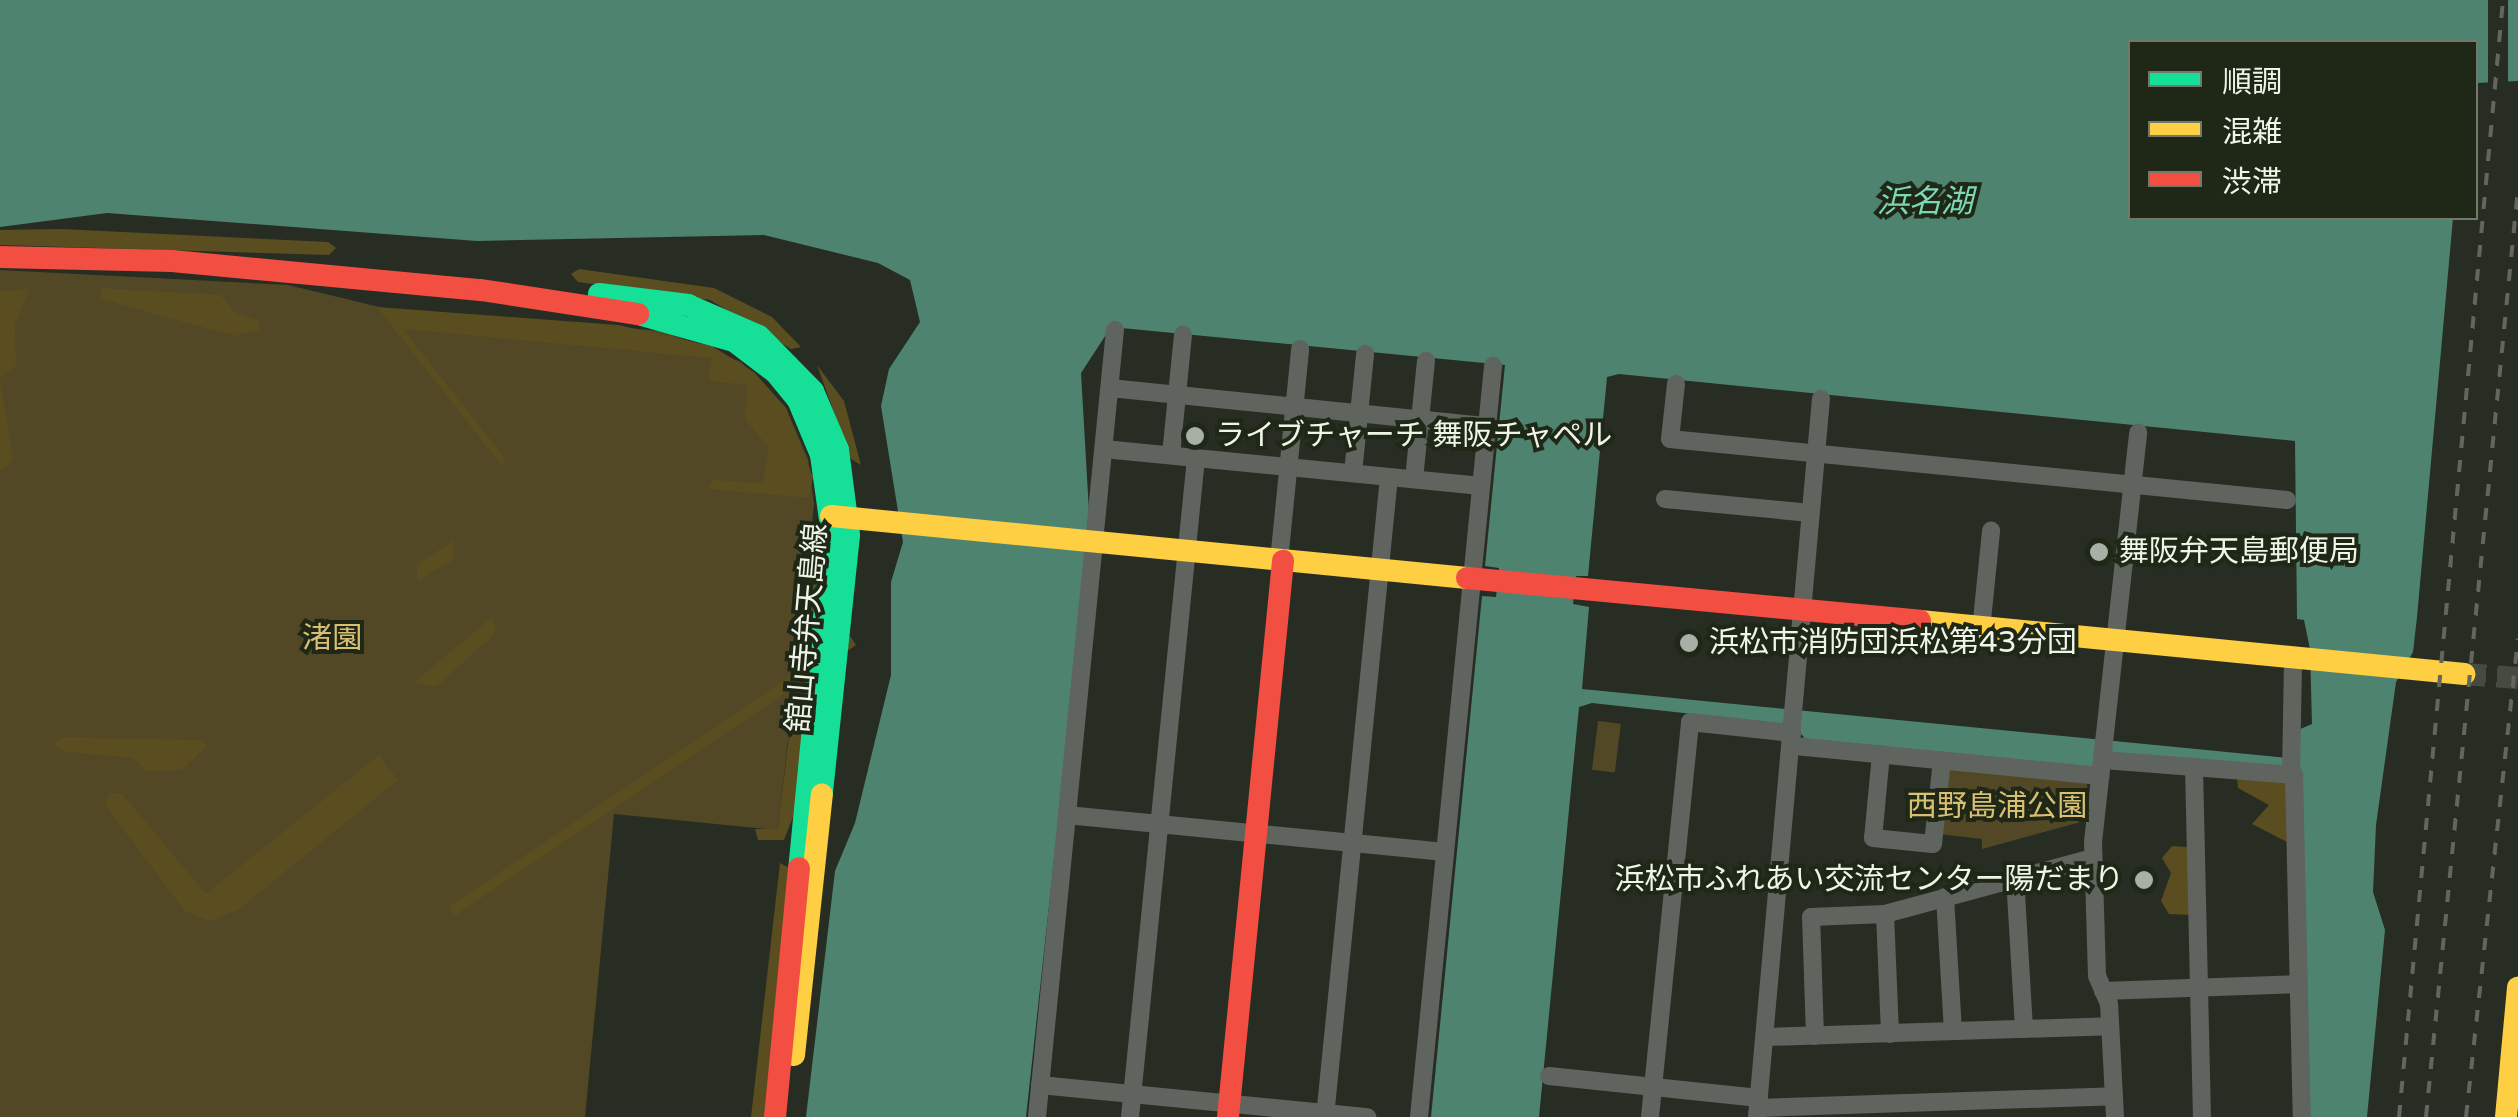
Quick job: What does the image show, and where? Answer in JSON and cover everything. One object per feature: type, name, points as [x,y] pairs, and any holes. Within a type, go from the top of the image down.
[{"type":"main road","name":"舘山寺弁天島線","points":[[0,257],[172,261],[481,290],[683,321],[749,350],[792,377],[847,518],[786,1117]]},
{"type":"main road","name":"舘山寺弁天島線","points":[[775,1117],[847,518]]},
{"type":"main road","points":[[847,518],[2118,644],[2464,674]]},
{"type":"main road","points":[[1229,1110],[1281,561]]},
{"type":"main road","points":[[2506,1117],[2518,988]]},
{"type":"street","points":[[1037,1117],[1116,330]]},
{"type":"street","points":[[1171,455],[1183,335]]},
{"type":"street","points":[[1281,561],[1300,349]]},
{"type":"street","points":[[1354,473],[1365,354]]},
{"type":"street","points":[[1414,480],[1426,360]]},
{"type":"street","points":[[1419,1117],[1493,366]]},
{"type":"street","points":[[1676,384],[1670,439],[2287,500]]},
{"type":"street","points":[[1110,388],[1487,426]]},
{"type":"street","points":[[1758,1108],[1821,399]]},
{"type":"street","points":[[2115,1117],[2093,858],[2138,432]]},
{"type":"street","points":[[1104,448],[1481,486]]},
{"type":"street","points":[[1130,1117],[1196,458]]},
{"type":"street","points":[[1325,1115],[1388,477]]},
{"type":"street","points":[[1665,498],[1810,513]]},
{"type":"street","points":[[1981,630],[1991,531]]},
{"type":"street","points":[[2298,660],[2291,768],[2302,1117]]},
{"type":"street","points":[[1650,1117],[1690,722],[1792,736],[1881,754],[1942,760],[2104,758],[2194,767],[2291,768]]},
{"type":"street","points":[[1881,754],[1872,838],[1932,853],[1942,760]]},
{"type":"street","points":[[2194,767],[2202,1117]]},
{"type":"street","points":[[1068,814],[1445,852]]},
{"type":"street","points":[[1815,1036],[1811,917],[1885,914],[2093,858]]},
{"type":"street","points":[[2015,877],[2024,1029]]},
{"type":"street","points":[[1946,897],[1954,1032]]},
{"type":"street","points":[[1885,914],[1890,1034]]},
{"type":"street","points":[[2104,991],[2299,984]]},
{"type":"street","points":[[1766,1036],[2110,1026]]},
{"type":"street","points":[[1548,1076],[1653,1087],[1758,1108],[1809,1112],[2037,1108],[2114,1096]]},
{"type":"street","points":[[1040,1084],[1229,1110],[1367,1117]]},
{"type":"green space","name":"渚園","points":[[0,270],[288,285],[392,310],[663,331],[741,362],[786,408],[808,459],[814,504],[778,830],[614,814],[585,1117],[0,1117]]},
{"type":"green space","points":[[1598,721],[1621,724],[1615,772],[1592,770]]},
{"type":"green space","name":"西野島浦公園","points":[[1949,767],[2087,781],[2088,820],[1982,849],[1982,839],[1939,834]]},
{"type":"shaded area","points":[[61,229],[328,242],[336,248],[329,255],[0,245],[0,230]]},
{"type":"shaded area","points":[[579,269],[714,288],[772,317],[801,347],[791,349],[710,300],[578,282],[571,274]]},
{"type":"shaded area","points":[[101,288],[221,295],[234,312],[258,320],[259,330],[235,336],[101,299]]},
{"type":"shaded area","points":[[29,289],[15,325],[16,366],[0,377],[0,291]]},
{"type":"shaded area","points":[[377,307],[618,325],[712,346],[754,372],[786,408],[813,477],[809,498],[708,489],[713,480],[763,483],[769,448],[745,419],[747,385],[709,381],[711,358],[403,329],[505,458],[502,466]]},
{"type":"shaded area","points":[[817,365],[844,401],[861,465],[851,459]]},
{"type":"shaded area","points":[[0,377],[13,461],[0,470]]},
{"type":"shaded area","points":[[453,541],[455,559],[417,581],[417,564]]},
{"type":"shaded area","points":[[809,563],[816,584],[796,809],[784,840],[758,840],[755,829],[778,829]]},
{"type":"shaded area","points":[[494,616],[495,634],[436,687],[414,682]]},
{"type":"shaded area","points":[[850,636],[856,645],[455,916],[449,907]]},
{"type":"shaded area","points":[[62,737],[201,740],[208,745],[182,770],[146,771],[133,758],[61,751],[54,744]]},
{"type":"shaded area","points":[[379,755],[398,780],[238,910],[209,921],[185,911],[105,805],[109,793],[122,794],[206,894]]},
{"type":"shaded area","points":[[2237,777],[2286,781],[2289,843],[2252,824],[2269,805],[2238,788]]},
{"type":"shaded area","points":[[2172,846],[2187,847],[2191,915],[2169,914],[2161,901],[2171,873],[2162,858]]},
{"type":"shaded area","points":[[780,863],[789,868],[767,1117],[751,1117]]},
{"type":"water","name":"浜名湖","points":[[0,0],[2518,0],[2518,81],[2478,83],[2478,40],[2128,40],[2128,220],[2453,220],[2413,652],[2396,682],[2376,825],[2373,892],[2385,930],[2367,1117],[2307,1117],[2300,771],[2090,767],[1806,740],[1794,725],[1592,703],[1579,707],[1539,1117],[1431,1117],[1482,596],[1496,597],[1499,568],[1485,566],[1505,365],[1111,327],[1081,373],[1090,529],[1026,1117],[806,1117],[835,871],[855,823],[891,675],[891,582],[903,542],[881,406],[889,369],[920,322],[910,280],[878,263],[764,235],[477,241],[107,213],[0,227]],"holes":[[[1619,374],[2295,441],[2297,619],[2304,620],[2310,649],[2312,724],[2298,730],[2297,759],[1582,689],[1589,607],[1573,604],[1576,576],[1588,576],[1607,377]]]},
{"type":"pier","points":[[2488,0],[2508,0],[2508,87],[2488,87]]},
{"type":"tunnel","points":[[2464,674],[2518,678]]},
{"type":"railway","points":[[2399,1117],[2503,0]]},
{"type":"railway","points":[[2426,1117],[2518,189]]},
{"type":"railway","points":[[2466,1117],[2518,639]]},
{"type":"traffic: fast","points":[[599,294],[688,305],[759,336],[813,391],[838,450],[849,535],[822,794]]},
{"type":"traffic: fast","points":[[638,314],[734,341],[776,373],[798,400],[821,455],[832,534],[799,868]]},
{"type":"traffic: slow","points":[[831,516],[1467,578]]},
{"type":"traffic: slow","points":[[1920,621],[2464,674]]},
{"type":"traffic: slow","points":[[794,1055],[822,794]]},
{"type":"traffic: slow","points":[[2506,1117],[2518,988]]},
{"type":"traffic: jam","points":[[0,257],[172,261],[481,290],[638,314]]},
{"type":"traffic: jam","points":[[1228,1117],[1283,561]]},
{"type":"traffic: jam","points":[[1467,578],[1920,621]]},
{"type":"traffic: jam","points":[[775,1117],[799,868]]},
{"type":"place","name":"ライブチャーチ 舞阪チャペル","points":[[1195,436]]},
{"type":"place","name":"舞阪弁天島郵便局","points":[[2099,552]]},
{"type":"place","name":"浜松市消防団浜松第43分団","points":[[1689,643]]},
{"type":"place","name":"浜松市ふれあい交流センター陽だまり","points":[[2144,880]]}]
